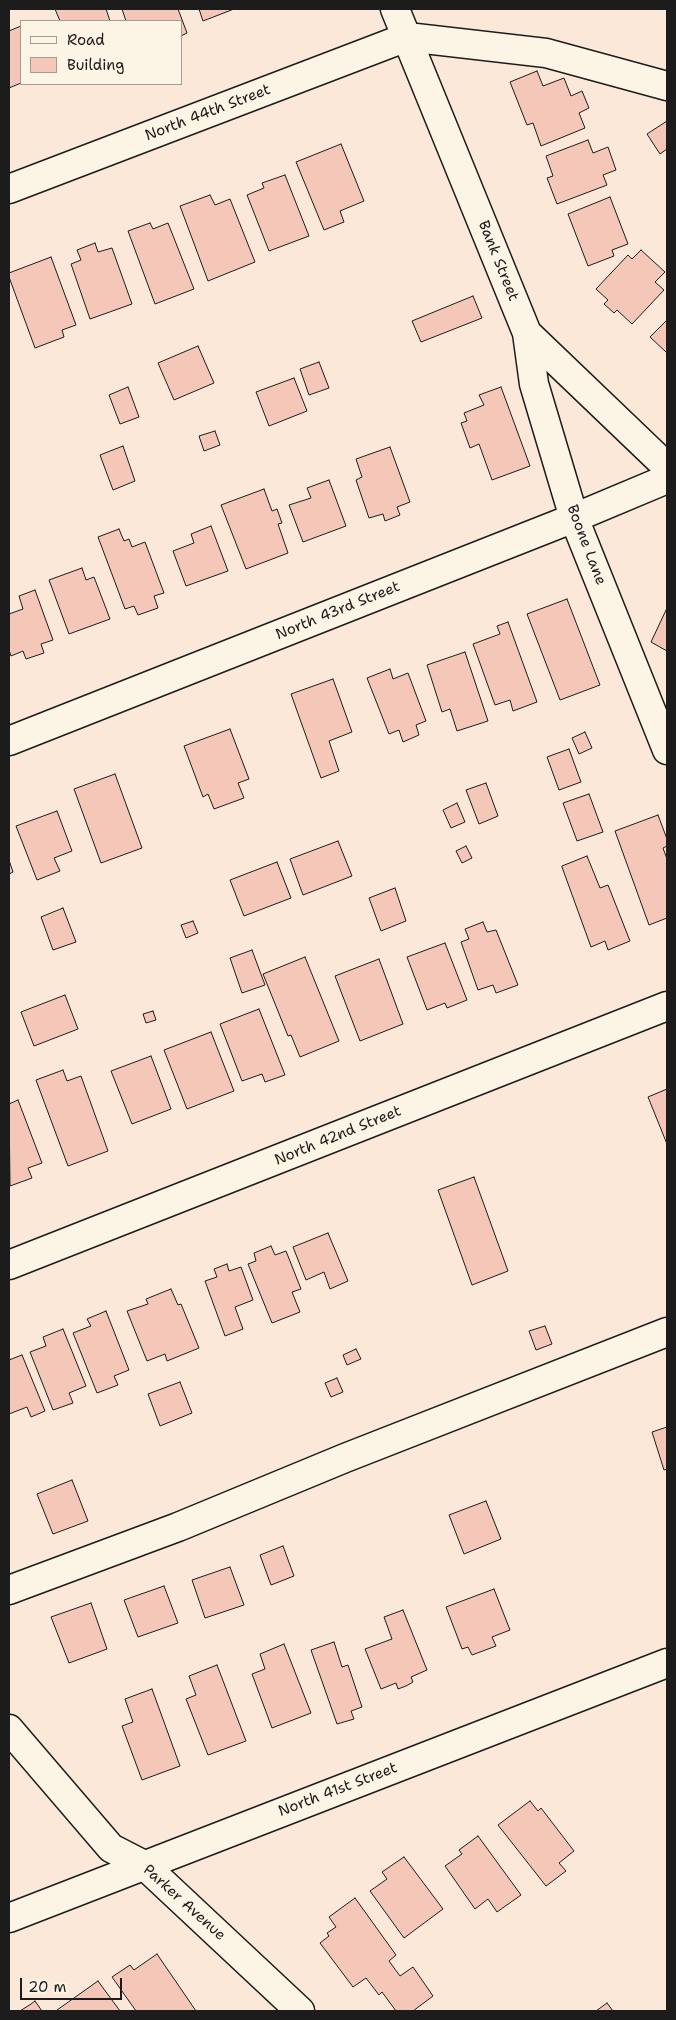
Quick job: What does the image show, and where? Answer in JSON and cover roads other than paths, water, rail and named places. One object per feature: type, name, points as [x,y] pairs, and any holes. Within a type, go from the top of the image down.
[{"type":"street","name":"Bank Street","points":[[395,9],[527,333],[667,467]]},
{"type":"street","points":[[407,37],[546,53],[667,86]]},
{"type":"street","name":"North 44th Street","points":[[9,188],[407,37]]},
{"type":"street","name":"Boone Lane","points":[[527,333],[534,384],[574,518],[667,750]]},
{"type":"street","name":"North 43rd Street","points":[[9,741],[574,518],[667,479]]},
{"type":"street","name":"North 42nd Street","points":[[9,1265],[667,1006]]},
{"type":"street","points":[[9,1590],[178,1527],[345,1458],[667,1332]]},
{"type":"street","name":"North 41st Street","points":[[9,1918],[667,1662]]},
{"type":"street","name":"Parker Avenue","points":[[9,1729],[111,1848],[144,1865],[300,2011]]}]
